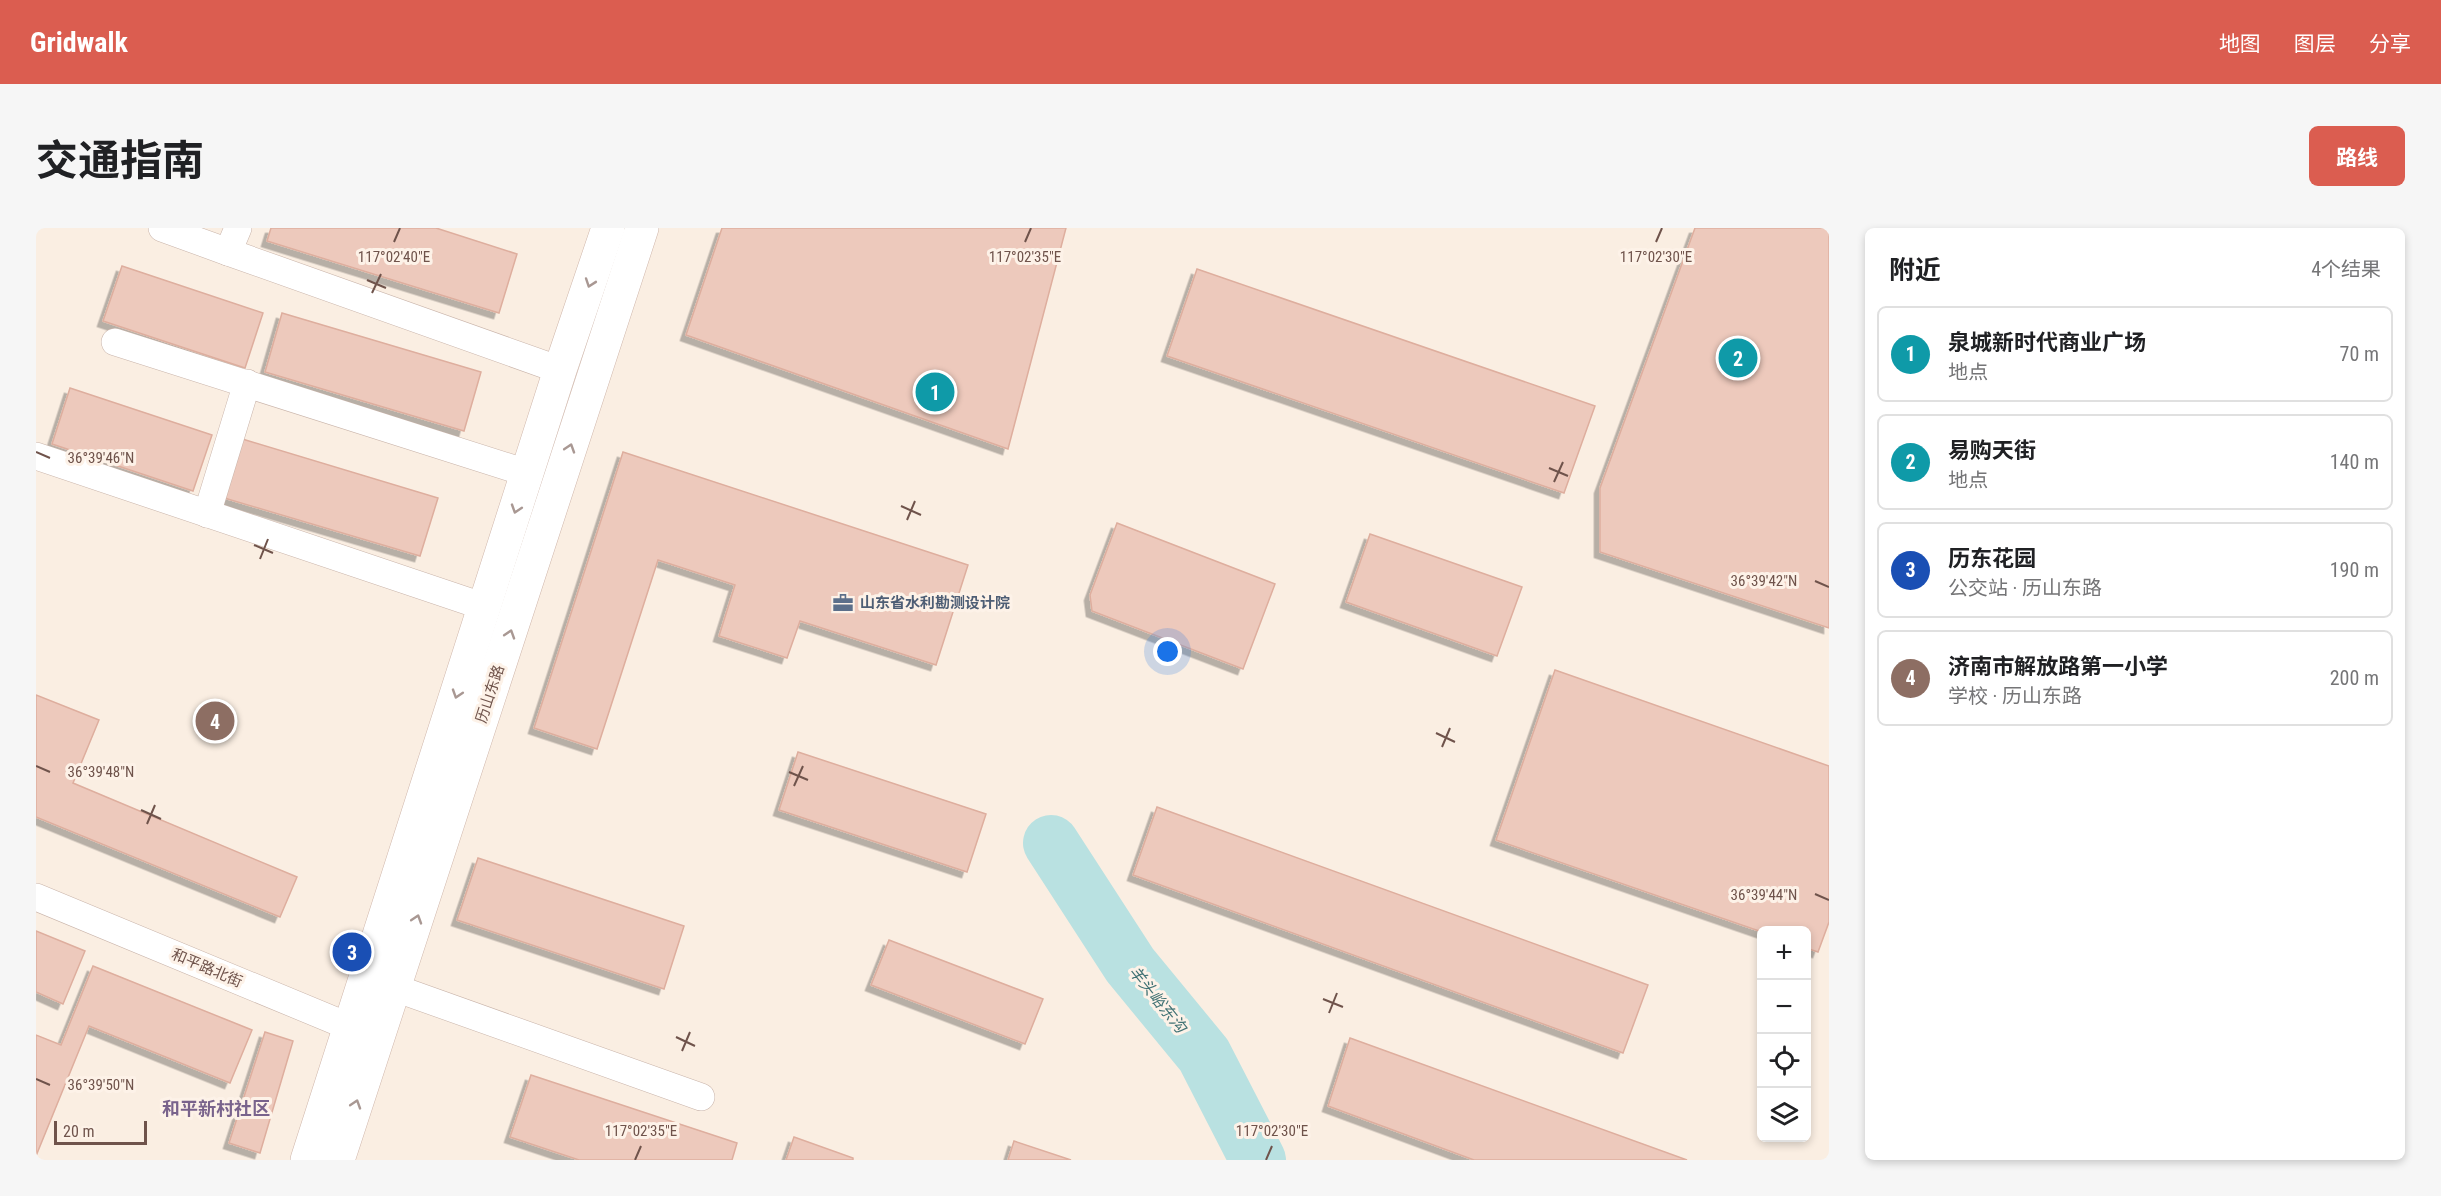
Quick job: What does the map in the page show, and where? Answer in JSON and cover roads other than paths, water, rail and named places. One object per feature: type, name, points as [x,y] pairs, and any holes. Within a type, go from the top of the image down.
[{"type":"street","points":[[162,228],[560,370]]},
{"type":"street","points":[[228,252],[238,228]]},
{"type":"street","name":"历山东路","points":[[338,1160],[364,1033],[484,607],[608,228]]},
{"type":"street","name":"历山东路","points":[[307,1160],[364,1033],[395,988],[642,228]]},
{"type":"street","points":[[115,342],[527,473]]},
{"type":"street","points":[[207,514],[247,383]]},
{"type":"street","points":[[36,456],[484,607]]},
{"type":"street","name":"和平路北街","points":[[36,897],[364,1033]]},
{"type":"street","points":[[395,988],[702,1097]]},
{"type":"waterway","name":"羊头峪东沟","points":[[1051,843],[1130,965],[1204,1055],[1258,1160]]},
{"type":"place","name":"易购天街","points":[[1738,358]]},
{"type":"place","name":"泉城新时代商业广场","points":[[935,392]]},
{"type":"place","name":"山东省水利勘测设计院","points":[[843,603]]},
{"type":"place","name":"济南市解放路第一小学","points":[[215,721]]},
{"type":"place","name":"历东花园","points":[[352,952]]},
{"type":"district","name":"和平新村社区","points":[[216,1109]]}]
